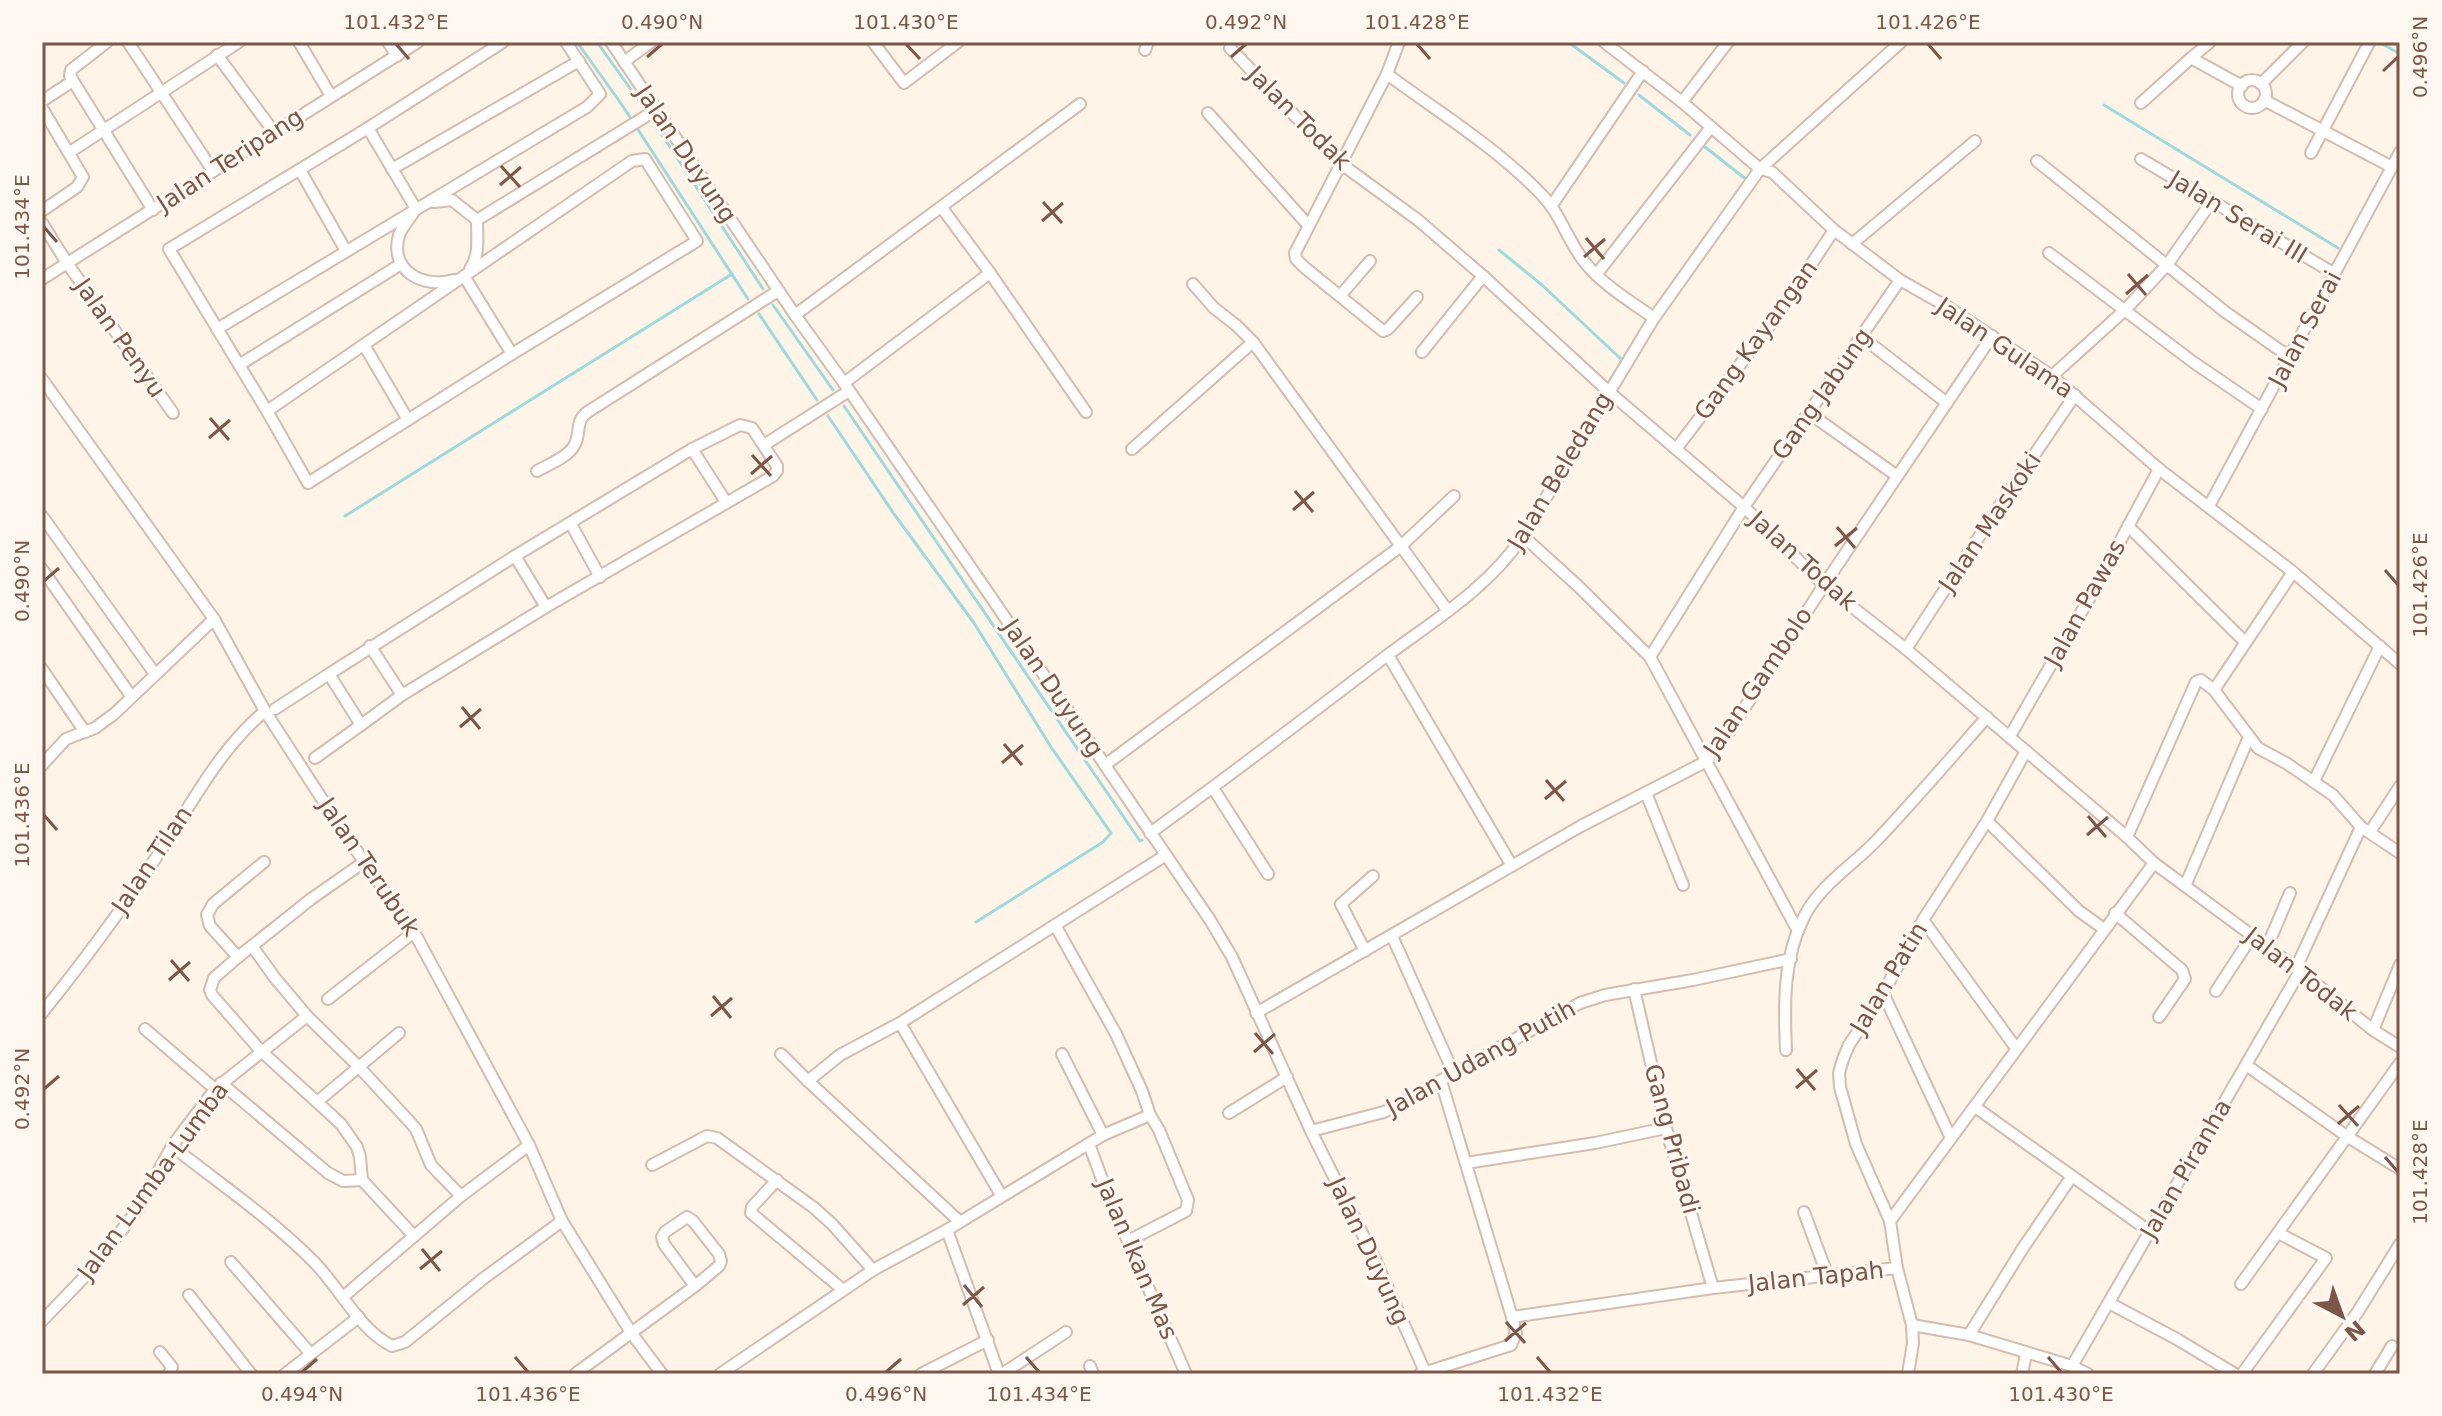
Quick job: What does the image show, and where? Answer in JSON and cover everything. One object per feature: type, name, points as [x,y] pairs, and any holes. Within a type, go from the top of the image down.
[{"type":"street","points":[[107,42],[71,70],[70,76],[153,210]]},
{"type":"street","points":[[128,42],[213,171]]},
{"type":"street","points":[[70,152],[239,42]]},
{"type":"street","points":[[299,42],[331,96]]},
{"type":"street","points":[[388,42],[397,56]]},
{"type":"street","name":"Jalan Teripang","points":[[42,279],[418,42]]},
{"type":"street","points":[[267,411],[632,161],[645,159],[697,241],[308,483],[169,249],[503,42]]},
{"type":"street","points":[[217,329],[587,107],[600,94],[566,42]]},
{"type":"street","name":"Jalan Duyung","points":[[611,42],[624,62],[644,118],[778,291],[847,387],[1210,920],[1232,957],[1311,1131],[1373,1255],[1424,1373]]},
{"type":"street","points":[[624,62],[651,42]]},
{"type":"street","points":[[873,42],[904,83],[957,42]]},
{"type":"street","points":[[1399,42],[1387,74],[1296,248],[1296,259],[1385,331],[1417,297]]},
{"type":"street","name":"Jalan Gulama","points":[[1604,42],[1682,102],[1760,169],[1772,172],[1834,230],[1900,280],[2052,376],[2159,469],[2293,572],[2400,664]]},
{"type":"street","points":[[1682,102],[1728,42]]},
{"type":"street","name":"Jalan Beledang","points":[[1150,833],[1448,611],[1510,555],[1654,318],[1760,169],[1901,42]]},
{"type":"street","points":[[2141,103],[2210,42]]},
{"type":"street","points":[[2261,84],[2303,42]]},
{"type":"street","points":[[2311,153],[2369,43]]},
{"type":"street","name":"Jalan Todak","points":[[1230,48],[1340,163],[1418,220],[1483,276],[1608,391],[1744,507],[1824,585],[2010,736],[2154,863],[2373,1030],[2400,1047]]},
{"type":"street","points":[[217,55],[274,132]]},
{"type":"street","points":[[2191,58],[2242,86]]},
{"type":"street","points":[[392,169],[579,61]]},
{"type":"street","points":[[1552,205],[1643,71]]},
{"type":"street","points":[[1387,74],[1500,157],[1552,205],[1581,258],[1596,275],[1654,318]]},
{"type":"street","points":[[42,101],[73,81]]},
{"type":"street","points":[[2253,81],[2261,84],[2266,92],[2258,107],[2245,106],[2239,95],[2242,86],[2253,81]]},
{"type":"street","points":[[2264,100],[2392,167]]},
{"type":"street","points":[[795,315],[1080,104]]},
{"type":"street","points":[[42,108],[83,175],[77,187],[42,211]]},
{"type":"street","points":[[1208,113],[1308,225]]},
{"type":"street","points":[[477,220],[644,118]]},
{"type":"street","points":[[1596,275],[1711,127]]},
{"type":"street","points":[[368,128],[416,209]]},
{"type":"street","points":[[1852,244],[1975,141]]},
{"type":"street","name":"Jalan Serai","points":[[2209,506],[2400,152]]},
{"type":"street","name":"Jalan Serai III","points":[[2141,159],[2335,274]]},
{"type":"street","points":[[2037,161],[2224,311],[2291,358]]},
{"type":"street","points":[[300,170],[346,251]]},
{"type":"street","points":[[452,200],[477,220],[474,264],[464,276],[449,282],[420,280],[403,269],[397,254],[400,233],[416,209],[437,201],[452,200]]},
{"type":"street","points":[[2052,376],[2125,310],[2167,265],[2212,201]]},
{"type":"street","points":[[942,208],[1086,412]]},
{"type":"street","name":"Jalan Penyu","points":[[42,223],[173,413]]},
{"type":"street","name":"Gang Kayangan","points":[[1676,449],[1777,316],[1834,230]]},
{"type":"street","points":[[2049,253],[2193,362],[2262,409]]},
{"type":"street","points":[[1340,296],[1370,261]]},
{"type":"street","points":[[239,365],[401,264]]},
{"type":"street","points":[[315,758],[402,695],[546,607],[776,474],[777,466],[764,445],[847,387],[990,273]]},
{"type":"street","points":[[464,276],[512,354]]},
{"type":"street","points":[[1422,352],[1483,276]]},
{"type":"street","name":"Gang Jabung","points":[[1650,657],[1744,507],[1900,280]]},
{"type":"street","points":[[1193,284],[1214,308],[1253,342],[1448,611]]},
{"type":"street","points":[[537,471],[568,453],[576,441],[578,423],[586,413],[778,291]]},
{"type":"street","name":"Jalan Gambolo","points":[[1256,1013],[1512,866],[1707,761],[1992,336]]},
{"type":"street","points":[[1862,337],[1947,403]]},
{"type":"street","points":[[1132,449],[1253,342]]},
{"type":"street","points":[[364,345],[408,420]]},
{"type":"street","name":"Jalan Terubuk","points":[[42,379],[214,619],[364,862],[414,932],[529,1145],[562,1221],[632,1334],[662,1374]]},
{"type":"street","name":"Jalan Maskoki","points":[[1906,649],[2075,395]]},
{"type":"street","points":[[1809,413],[1897,476]]},
{"type":"street","name":"Jalan Tilan","points":[[42,1013],[157,856],[225,753],[248,725],[370,646],[692,449],[744,425],[752,428],[764,445]]},
{"type":"street","points":[[692,449],[726,502]]},
{"type":"street","name":"Jalan Pawas","points":[[2010,736],[2159,469]]},
{"type":"street","points":[[1105,765],[1401,546],[1454,496]]},
{"type":"street","points":[[42,516],[155,674]]},
{"type":"street","points":[[571,524],[600,577]]},
{"type":"street","points":[[2128,526],[2245,642]]},
{"type":"street","points":[[1523,536],[1650,657],[1798,931]]},
{"type":"street","points":[[515,556],[546,607]]},
{"type":"street","points":[[42,569],[131,696]]},
{"type":"street","points":[[2214,690],[2293,572]]},
{"type":"street","points":[[43,762],[66,739],[105,721],[214,619]]},
{"type":"street","points":[[370,646],[402,695]]},
{"type":"street","points":[[2314,781],[2380,646]]},
{"type":"street","points":[[1388,655],[1512,866]]},
{"type":"street","points":[[42,669],[85,732]]},
{"type":"street","points":[[329,674],[361,725]]},
{"type":"street","points":[[2127,837],[2196,682],[2203,680],[2258,748],[2333,795],[2366,829],[2400,853]]},
{"type":"street","points":[[42,684],[62,700]]},
{"type":"street","points":[[1786,1050],[1784,994],[1798,931],[1814,900],[1875,842],[1987,717]]},
{"type":"street","points":[[2185,886],[2249,737]]},
{"type":"street","name":"Jalan Patin","points":[[1890,1221],[1856,1144],[1839,1073],[1849,1045],[1883,993],[1923,920],[1987,821],[2026,751]]},
{"type":"street","name":"Jalan Piranha","points":[[2072,1366],[2246,1065],[2298,970],[2366,829],[2400,786]]},
{"type":"street","points":[[1213,788],[1268,874]]},
{"type":"street","points":[[1646,793],[1683,885]]},
{"type":"street","points":[[1987,821],[2079,911],[2104,929]]},
{"type":"street","points":[[808,1081],[840,1055],[900,1023],[1166,855]]},
{"type":"street","points":[[238,957],[210,926],[207,915],[213,904],[264,862]]},
{"type":"street","points":[[364,862],[238,957],[214,978],[210,990],[261,1051],[341,1124],[357,1147],[362,1180],[414,1236]]},
{"type":"street","name":"Jalan Tapah","points":[[1512,1317],[1713,1288],[1897,1268],[1890,1221],[2154,863]]},
{"type":"street","points":[[1365,951],[1341,904],[1373,876]]},
{"type":"street","points":[[2267,947],[2290,893]]},
{"type":"street","points":[[2115,913],[2182,970],[2185,979],[2159,1017]]},
{"type":"street","points":[[1923,920],[2016,1048]]},
{"type":"street","points":[[1055,925],[1116,1034],[1188,1200],[1186,1211],[1128,1241]]},
{"type":"street","points":[[328,999],[414,932]]},
{"type":"street","points":[[1392,936],[1454,1074]]},
{"type":"street","points":[[2216,991],[2252,936]]},
{"type":"street","points":[[252,946],[307,1016],[416,1129],[431,1165],[461,1196]]},
{"type":"street","name":"Jalan Udang Putih","points":[[1311,1131],[1384,1112],[1580,1003],[1634,989],[1791,959]]},
{"type":"street","points":[[2373,1030],[2400,965]]},
{"type":"street","name":"Gang Pribadi","points":[[1634,989],[1666,1128],[1713,1288]]},
{"type":"street","points":[[1883,993],[1950,1136]]},
{"type":"street","name":"Jalan Lumba-Lumba","points":[[42,1321],[91,1270],[138,1209],[172,1146],[218,1086],[307,1016]]},
{"type":"street","points":[[900,1023],[1001,1195]]},
{"type":"street","points":[[145,1029],[328,1173],[343,1181],[362,1180]]},
{"type":"street","points":[[317,1102],[399,1033]]},
{"type":"street","points":[[781,1054],[959,1221]]},
{"type":"street","points":[[1062,1054],[1103,1135]]},
{"type":"street","points":[[2241,1284],[2400,1063]]},
{"type":"street","points":[[2246,1065],[2348,1137],[2400,1169]]},
{"type":"street","points":[[1229,1113],[1287,1077]]},
{"type":"street","points":[[1424,1373],[1511,1345],[1516,1333],[1441,1081]]},
{"type":"street","points":[[1975,1107],[2149,1231]]},
{"type":"street","points":[[720,1374],[873,1270],[947,1230],[1103,1135],[1150,1115]]},
{"type":"street","points":[[1466,1163],[1595,1143],[1666,1128]]},
{"type":"street","points":[[652,1165],[707,1136],[717,1138],[832,1224],[873,1270]]},
{"type":"street","name":"Jalan Ikan Mas","points":[[1089,1144],[1109,1198],[1186,1374]]},
{"type":"street","points":[[343,1297],[461,1196],[529,1145]]},
{"type":"street","points":[[172,1146],[313,1261],[359,1317],[392,1346],[399,1345],[562,1221]]},
{"type":"street","points":[[1969,1335],[2072,1176]]},
{"type":"street","points":[[777,1180],[752,1207],[751,1213],[842,1289]]},
{"type":"street","points":[[1804,1212],[1827,1274]]},
{"type":"street","points":[[575,1374],[717,1270],[721,1261],[687,1217],[662,1237],[695,1286]]},
{"type":"street","points":[[947,1230],[997,1373],[1066,1332]]},
{"type":"street","points":[[2242,1374],[2326,1258],[2278,1233]]},
{"type":"street","points":[[2313,1374],[2357,1313],[2400,1244]]},
{"type":"street","points":[[231,1262],[310,1353]]},
{"type":"street","points":[[1897,1268],[1912,1325],[1913,1343],[1908,1374]]},
{"type":"street","points":[[189,1295],[251,1374]]},
{"type":"street","points":[[2109,1303],[2235,1374]]},
{"type":"street","points":[[285,1374],[359,1317]]},
{"type":"street","points":[[1912,1325],[1969,1335],[2072,1366],[2088,1374]]},
{"type":"street","points":[[921,1374],[988,1340]]},
{"type":"street","points":[[2375,1374],[2392,1346]]},
{"type":"street","points":[[160,1352],[172,1367],[169,1374]]},
{"type":"street","points":[[2022,1374],[2026,1354]]},
{"type":"waterway","points":[[577,42],[622,105],[748,299]]},
{"type":"waterway","points":[[597,42],[649,115],[763,289]]},
{"type":"waterway","points":[[1568,42],[1624,83]]},
{"type":"waterway","points":[[2379,42],[2400,54]]},
{"type":"waterway","points":[[1639,95],[1690,135]]},
{"type":"waterway","points":[[2104,105],[2338,248]]},
{"type":"waterway","points":[[1705,147],[1747,180]]},
{"type":"waterway","points":[[1655,308],[1706,236]]},
{"type":"waterway","points":[[1499,250],[1542,285],[1622,360]]},
{"type":"waterway","points":[[345,516],[732,274]]},
{"type":"waterway","points":[[773,305],[833,390]]},
{"type":"waterway","points":[[759,314],[817,400]]},
{"type":"waterway","points":[[1610,380],[1644,325]]},
{"type":"waterway","points":[[844,406],[1142,840]]},
{"type":"waterway","points":[[828,416],[894,514],[974,623],[1051,747],[1111,833],[1103,842],[976,922]]}]
